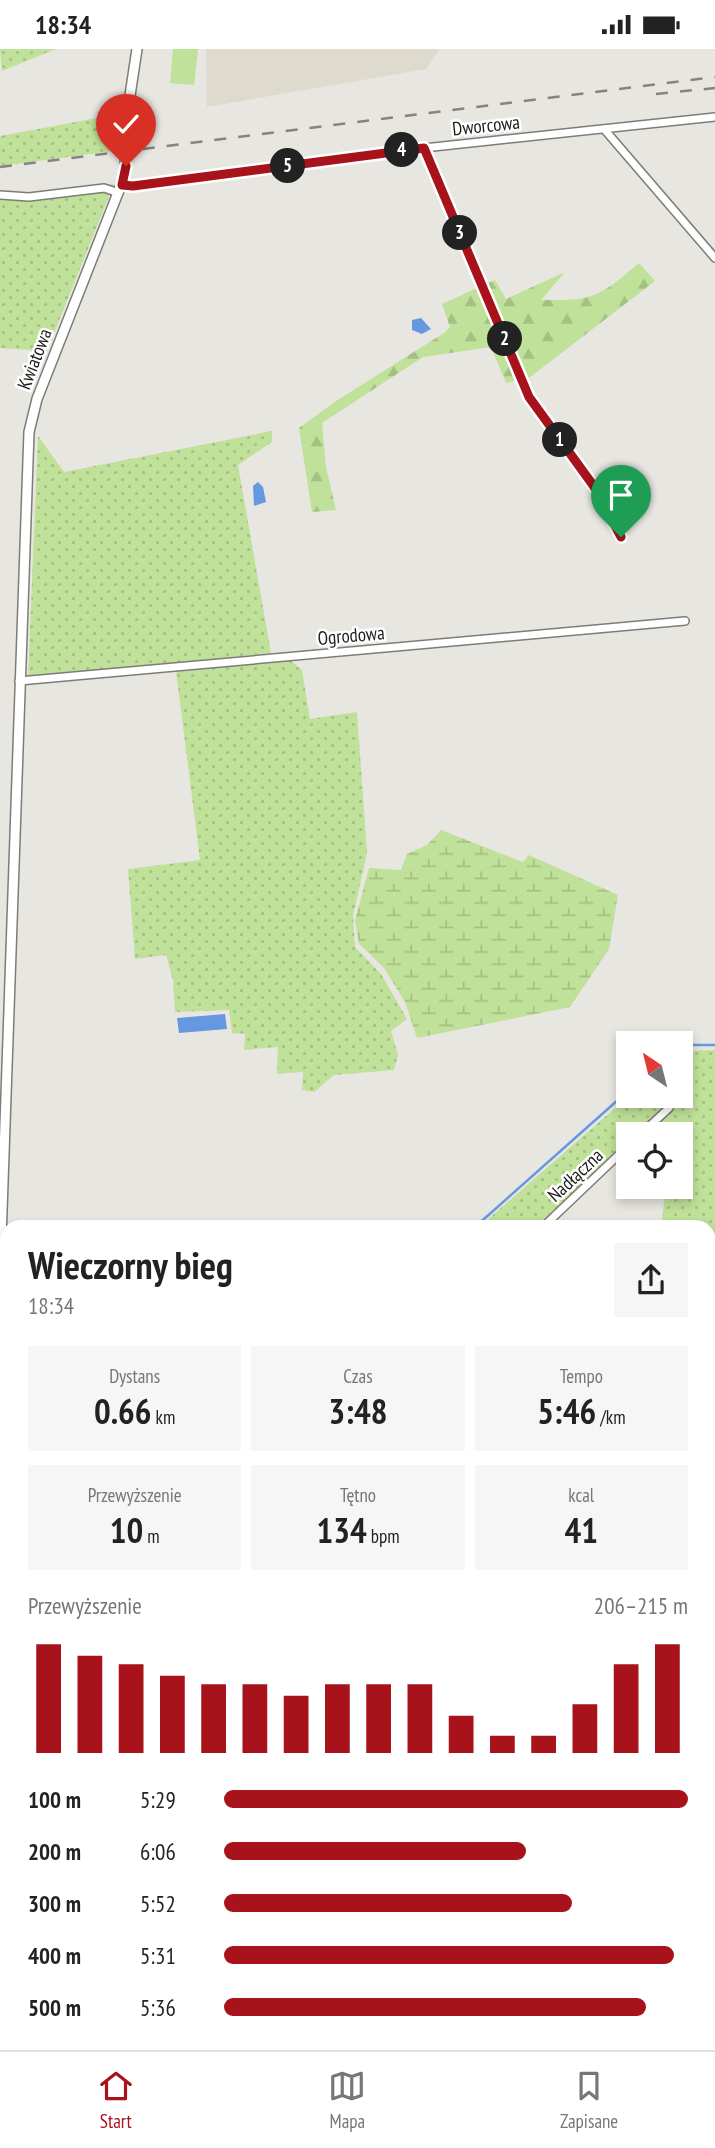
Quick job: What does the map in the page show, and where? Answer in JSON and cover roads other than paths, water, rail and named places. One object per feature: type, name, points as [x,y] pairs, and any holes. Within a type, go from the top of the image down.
[{"type":"street","name":"Kwiatowa","points":[[1,1220],[4,1060],[27,454],[32,414],[120,189],[126,166],[126,122],[137,49]]},
{"type":"street","name":"Dworcowa","points":[[0,195],[29,197],[104,188],[120,189],[424,148],[715,117]]},
{"type":"street","points":[[604,129],[715,258]]},
{"type":"street","points":[[424,148],[529,397],[598,492],[621,537]]},
{"type":"street","name":"Ogrodowa","points":[[19,681],[685,621]]},
{"type":"street","points":[[654,1122],[669,1108]]},
{"type":"street","name":"Nadłączna","points":[[550,1220],[616,1157]]},
{"type":"water","points":[[421,318],[431,329],[422,334],[412,330],[412,320]]},
{"type":"water","points":[[258,482],[263,487],[266,502],[254,506],[253,486]]},
{"type":"water","points":[[225,1014],[227,1029],[179,1033],[177,1018]]},
{"type":"waterway","points":[[693,1045],[715,1045]]},
{"type":"waterway","points":[[483,1220],[616,1102]]},
{"type":"railway","points":[[0,167],[715,77]]},
{"type":"railway","points":[[656,94],[715,88]]}]
